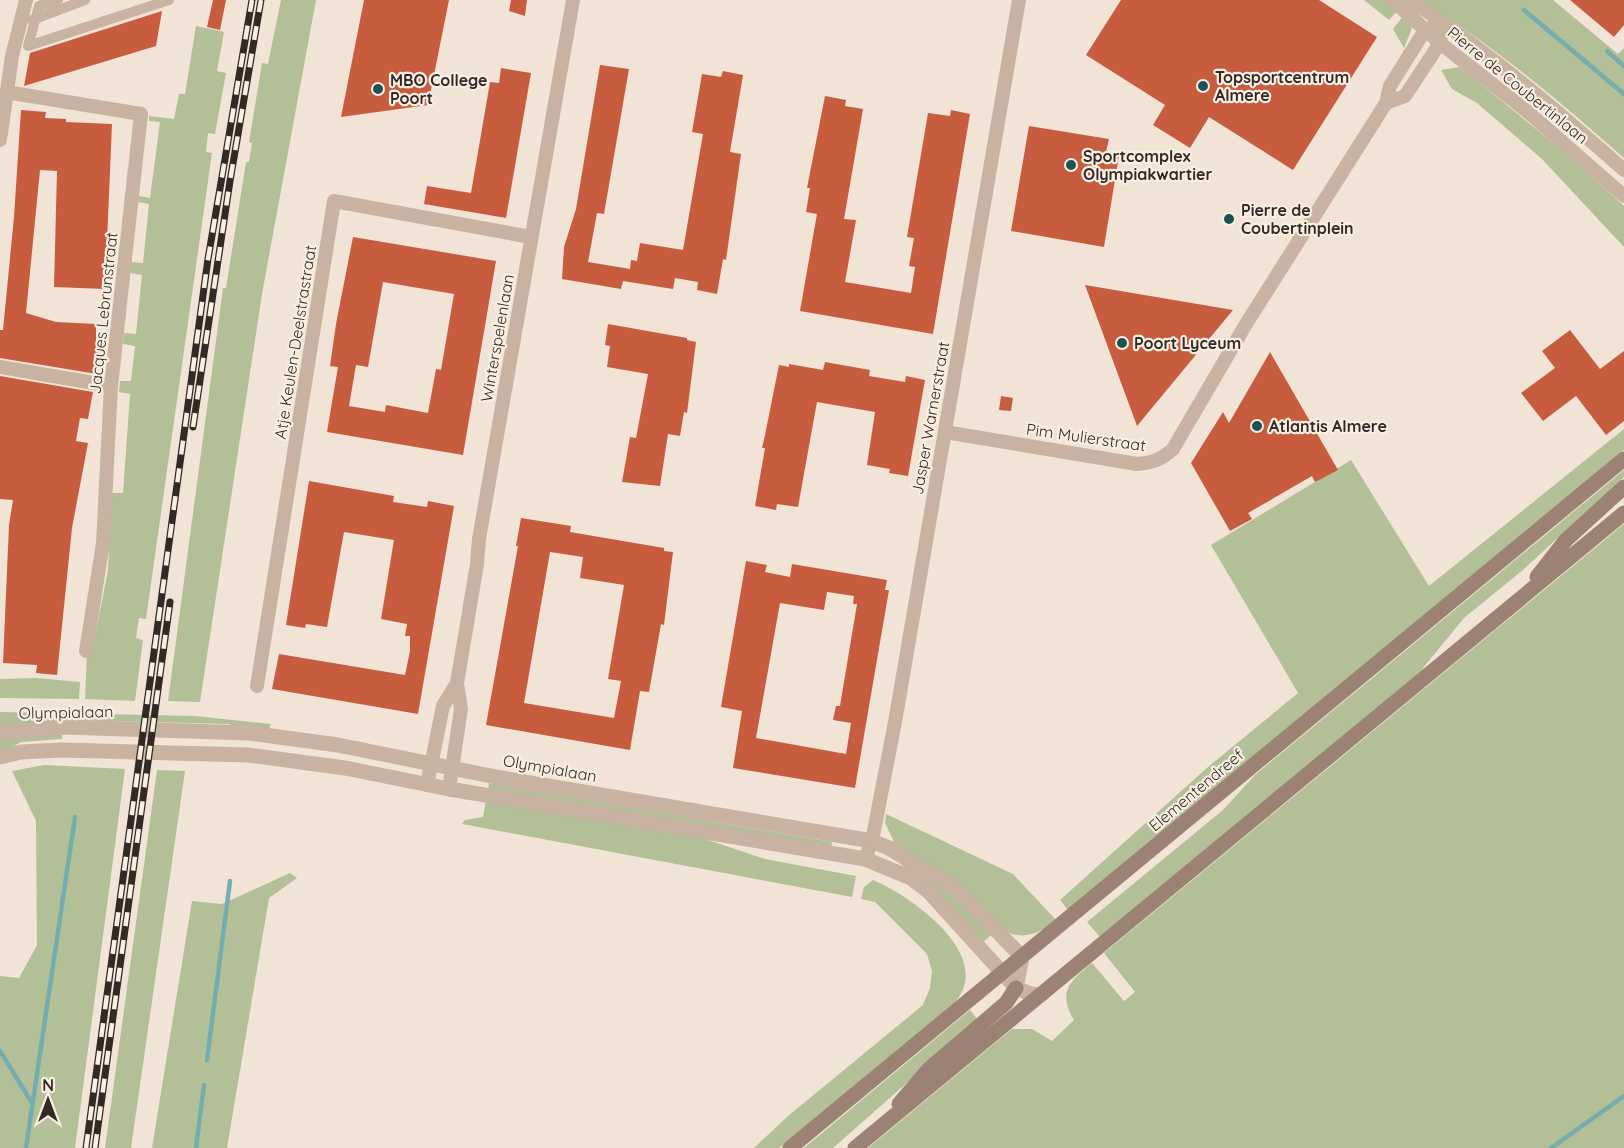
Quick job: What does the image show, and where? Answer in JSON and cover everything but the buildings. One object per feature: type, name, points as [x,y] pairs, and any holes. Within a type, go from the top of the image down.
[{"type":"main road","name":"Elementendreef","points":[[790,1148],[1624,459]]},
{"type":"main road","points":[[1518,601],[1566,540],[1624,487]]},
{"type":"main road","points":[[855,1148],[1624,513]]},
{"type":"main road","points":[[871,1135],[929,1069],[995,1013],[1016,988]]},
{"type":"street","points":[[0,140],[6,92],[26,0]]},
{"type":"street","points":[[58,0],[39,6],[28,46],[169,0]]},
{"type":"street","points":[[19,27],[36,18],[85,0]]},
{"type":"street","name":"Winterspelenlaan","points":[[449,789],[461,709],[457,683],[573,0]]},
{"type":"street","name":"Jasper Warnerstraat","points":[[865,859],[872,841],[1019,0]]},
{"type":"street","name":"Pierre de Coubertinlaan","points":[[1392,0],[1440,44],[1528,112],[1624,196]]},
{"type":"street","name":"Pierre de Coubertinlaan","points":[[1410,0],[1547,101],[1624,170]]},
{"type":"street","points":[[1425,30],[1444,23]]},
{"type":"street","name":"Pim Mulierstraat","points":[[1386,103],[1405,96],[1440,44],[1444,23]]},
{"type":"street","name":"Pim Mulierstraat","points":[[945,432],[1137,464],[1151,463],[1163,458],[1173,448],[1251,316],[1386,103],[1390,86],[1425,30]]},
{"type":"street","name":"Jacques Lebrunstraat","points":[[6,92],[141,114],[111,386],[103,543],[86,651]]},
{"type":"street","name":"Atje Keulen-Deelstrastraat","points":[[257,686],[334,201],[531,237]]},
{"type":"street","points":[[0,367],[111,386]]},
{"type":"street","name":"Winterspelenlaan","points":[[427,785],[443,706],[457,683]]},
{"type":"street","name":"Olympialaan","points":[[0,733],[63,728],[249,733],[338,746],[872,841],[918,864],[956,889],[1022,957]]},
{"type":"street","points":[[0,757],[21,752],[62,750],[248,755],[345,768],[449,789],[865,859],[911,878],[928,891],[945,907],[1016,988],[1041,995]]},
{"type":"street","points":[[1016,988],[1022,957]]},
{"type":"green space","points":[[281,0],[316,0],[262,294],[200,702],[168,701],[223,288],[226,288],[246,162],[249,162],[252,143],[249,142],[262,63],[268,64]]},
{"type":"green space","points":[[1364,0],[1385,0],[1398,10],[1389,20]]},
{"type":"green space","points":[[1419,0],[1553,0],[1618,54],[1624,48],[1624,158],[1500,55]]},
{"type":"green space","points":[[1404,15],[1412,28],[1404,48],[1393,29]]},
{"type":"green space","points":[[196,26],[224,32],[217,71],[226,73],[215,134],[208,133],[206,152],[212,153],[146,619],[139,618],[136,638],[143,640],[135,701],[85,699],[87,652],[92,652],[108,570],[112,493],[123,493],[130,394],[119,392],[120,381],[131,381],[135,346],[123,344],[124,333],[136,334],[142,275],[130,273],[131,262],[143,263],[149,204],[138,202],[139,196],[150,198],[160,122],[149,121],[149,116],[174,119],[179,94],[185,94]]},
{"type":"green space","points":[[1460,67],[1563,151],[1624,206],[1624,247],[1542,159],[1477,103],[1452,89],[1441,70]]},
{"type":"green space","points":[[1624,429],[1624,450],[1068,910],[1060,900],[1208,767],[1298,693],[1211,545],[1351,460],[1429,586]]},
{"type":"green space","points":[[1624,470],[1624,477],[1523,570],[1464,618],[1419,673],[1100,937],[1087,922],[1223,810],[1255,775]]},
{"type":"green space","points":[[1624,524],[1624,1148],[868,1148],[1012,1029],[1032,1029],[1052,1041],[1074,1020],[1069,1010],[1066,994],[1072,982],[1092,963],[1124,1001],[1135,992],[1104,953]]},
{"type":"green space","points":[[36,678],[80,682],[79,699],[0,698],[0,679]]},
{"type":"green space","points":[[0,712],[195,716],[271,724],[269,730],[231,727],[230,724],[63,720],[0,729]]},
{"type":"green space","points":[[62,732],[62,739],[21,742],[0,753],[0,738]]},
{"type":"green space","points":[[44,765],[125,769],[75,1148],[0,1148],[0,976],[19,978],[37,945],[36,821],[12,771]]},
{"type":"green space","points":[[157,770],[185,771],[131,1148],[105,1148]]},
{"type":"green space","points":[[489,783],[832,842],[831,848],[488,790]]},
{"type":"green space","points":[[486,800],[705,839],[765,859],[856,876],[852,897],[462,824],[465,820],[483,817]]},
{"type":"green space","points":[[886,814],[1013,874],[1056,920],[1032,934],[1020,935],[1006,932],[895,844],[885,823]]},
{"type":"green space","points":[[905,862],[935,879],[992,934],[982,943],[901,868]]},
{"type":"green space","points":[[290,873],[297,878],[269,898],[227,1148],[152,1148],[192,901],[222,904]]},
{"type":"green space","points":[[873,880],[908,899],[944,930],[957,948],[965,966],[964,985],[954,1003],[779,1148],[754,1148],[788,1116],[923,1005],[930,988],[932,971],[927,954],[875,902],[861,899],[864,887]]},
{"type":"green space","points":[[970,1010],[978,1020],[833,1148],[804,1148]]},
{"type":"waterway","points":[[1524,10],[1624,94]]},
{"type":"waterway","points":[[1607,51],[1624,66]]},
{"type":"waterway","points":[[26,1148],[75,817]]},
{"type":"waterway","points":[[207,1060],[230,881]]},
{"type":"waterway","points":[[0,1051],[32,1103]]},
{"type":"waterway","points":[[196,1148],[204,1085]]},
{"type":"waterway","points":[[1551,1148],[1624,1096]]},
{"type":"railway","points":[[86,1148],[208,259],[252,0]]},
{"type":"railway","points":[[193,427],[230,181],[261,0]]},
{"type":"railway","points":[[95,1148],[170,602]]},
{"type":"place","name":"Topsportcentrum Almere","points":[[1203,86]]},
{"type":"place","name":"MBO College Poort","points":[[378,89]]},
{"type":"place","name":"Sportcomplex Olympiakwartier","points":[[1071,165]]},
{"type":"place","name":"Pierre de Coubertinplein","points":[[1229,219]]},
{"type":"place","name":"Poort Lyceum","points":[[1122,343]]},
{"type":"place","name":"Atlantis Almere","points":[[1257,426]]}]
